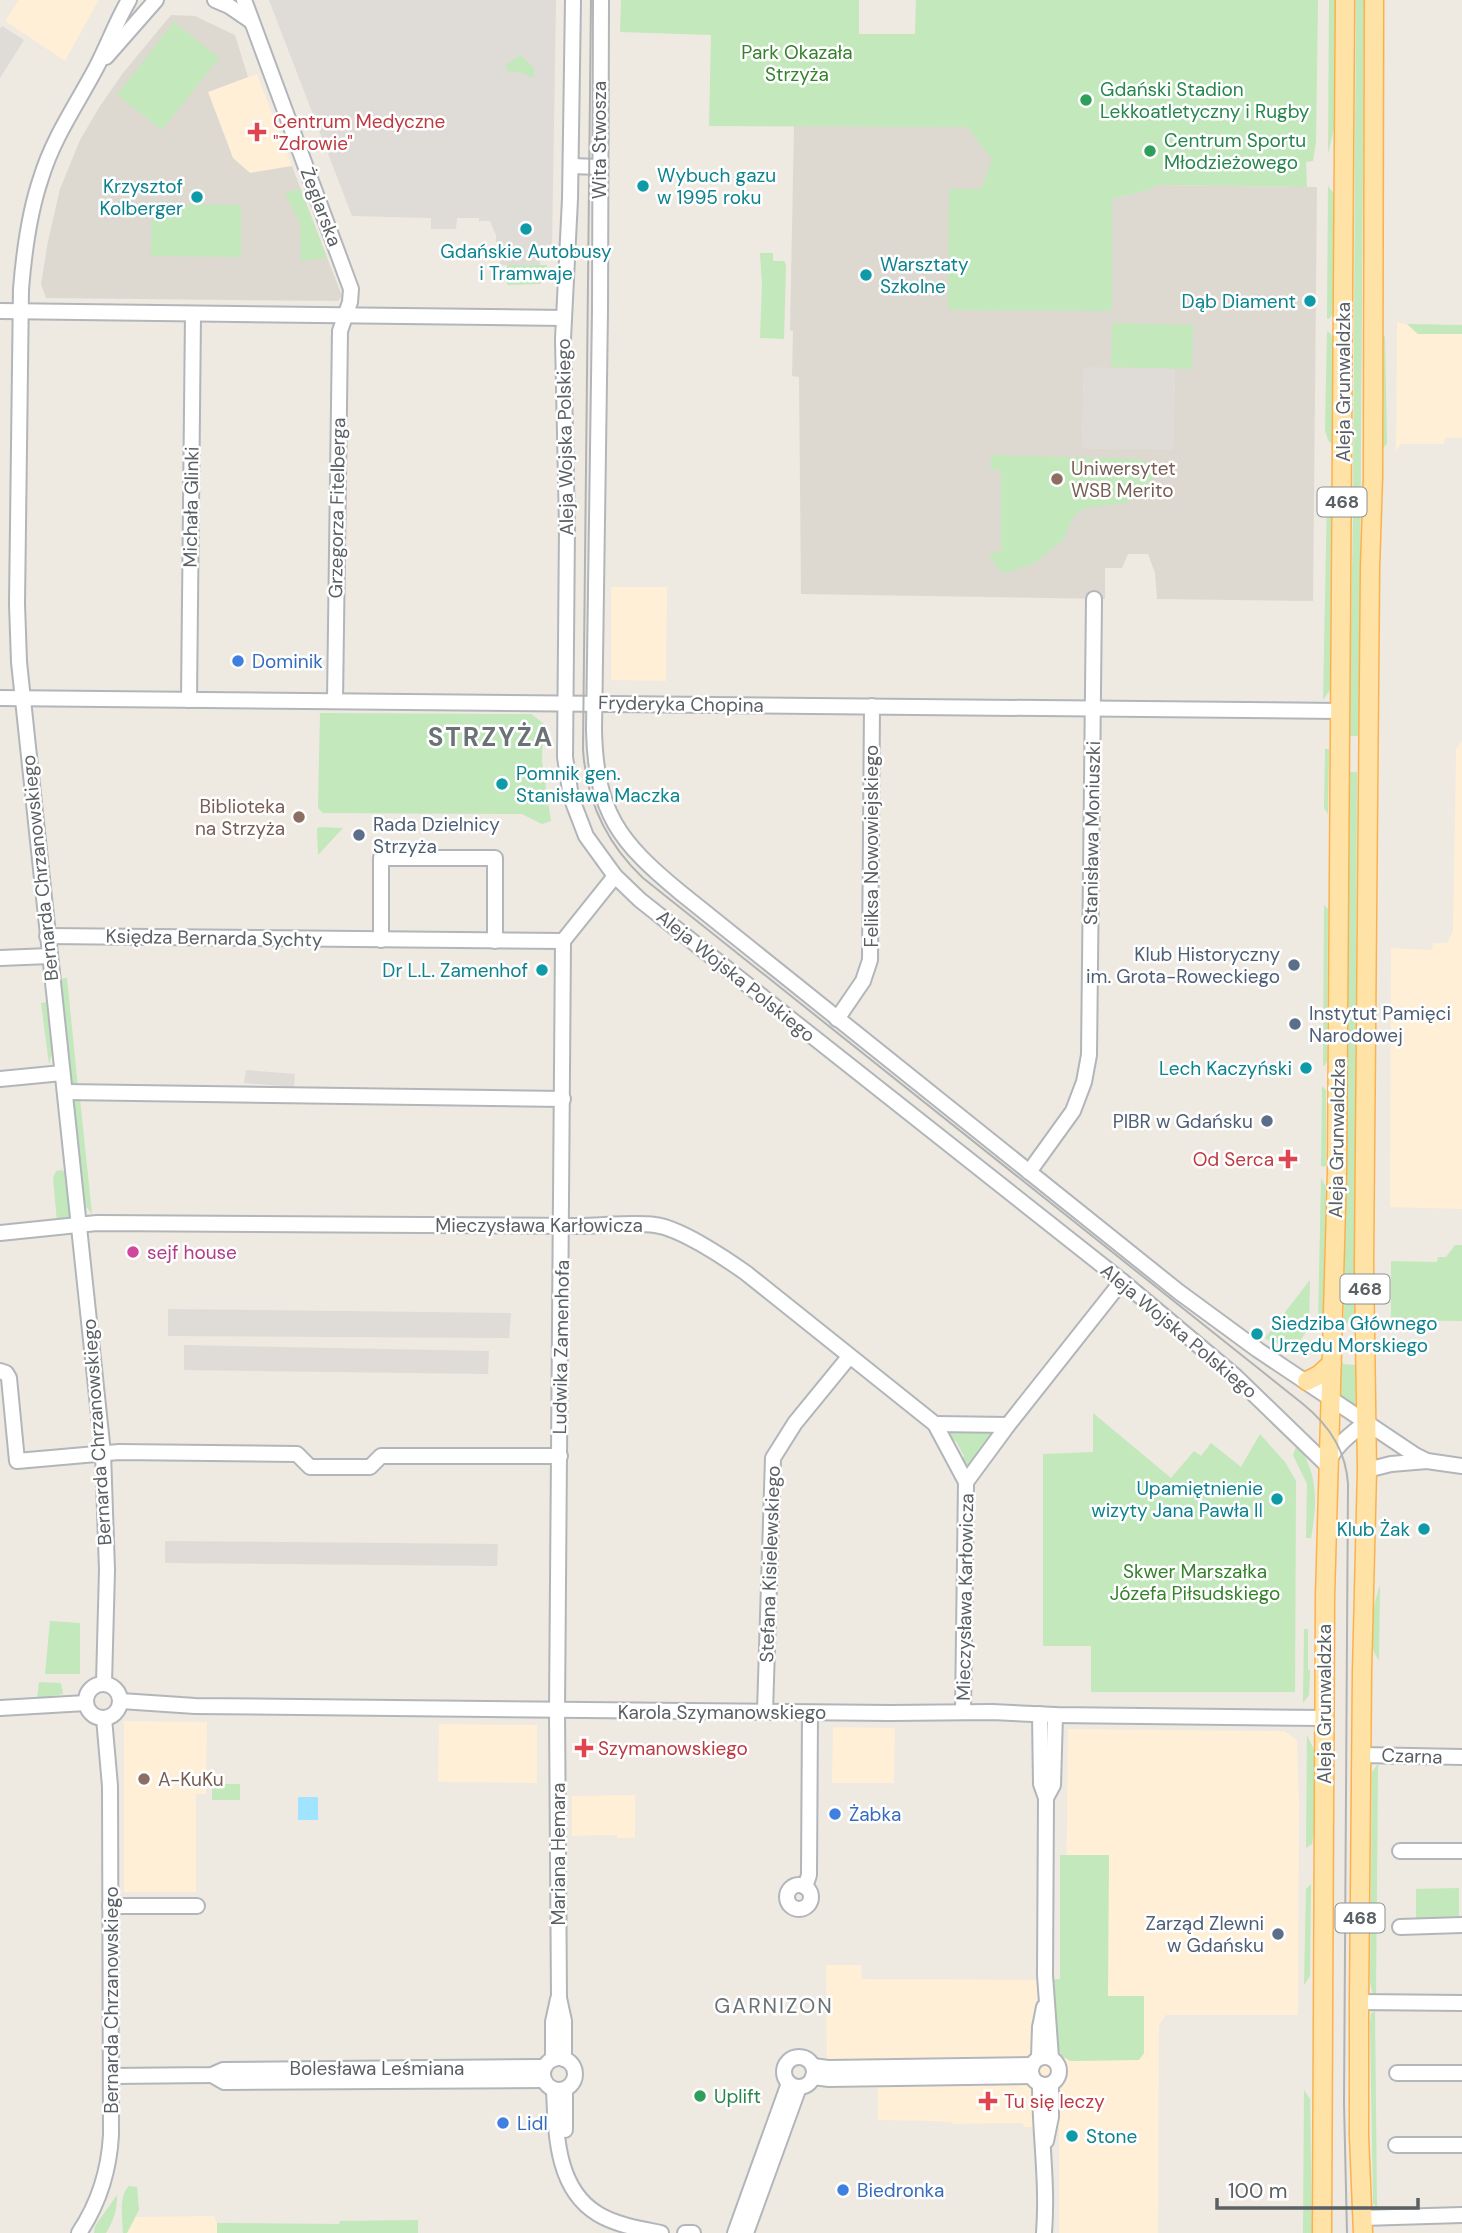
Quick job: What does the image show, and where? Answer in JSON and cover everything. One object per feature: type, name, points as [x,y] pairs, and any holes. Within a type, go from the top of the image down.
[{"type":"main road","name":"Aleja Grunwaldzka","points":[[1322,2233],[1327,1465],[1337,1172],[1345,0]]},
{"type":"main road","name":"Aleja Grunwaldzka","points":[[1362,2226],[1359,2002],[1367,1470],[1364,1242],[1373,477],[1374,0]]},
{"type":"main road","points":[[1307,1381],[1319,1375],[1332,1363]]},
{"type":"street","name":"Bernarda Chrzanowskiego","points":[[104,1683],[107,1570],[103,1453],[22,699],[17,604],[21,311],[26,246],[41,177],[54,145],[129,0]]},
{"type":"street","name":"Bernarda Chrzanowskiego","points":[[97,65],[156,0]]},
{"type":"street","points":[[215,0],[251,21]]},
{"type":"street","name":"Żeglarska","points":[[244,0],[350,284],[352,294],[345,315]]},
{"type":"street","name":"Wita Stwosza","points":[[566,279],[571,166],[573,0]]},
{"type":"street","name":"Wita Stwosza","points":[[598,280],[601,0]]},
{"type":"street","points":[[571,166],[599,167]]},
{"type":"street","name":"Aleja Wojska Polskiego","points":[[566,279],[563,378],[567,527],[565,757],[571,797],[586,836],[601,859],[633,894],[1122,1281],[1235,1376],[1327,1465]]},
{"type":"street","name":"Aleja Wojska Polskiego","points":[[598,280],[600,310],[594,756],[605,804],[620,834],[649,867],[1219,1323],[1427,1461]]},
{"type":"street","points":[[0,311],[564,318]]},
{"type":"street","name":"Michała Glinki","points":[[189,700],[193,314]]},
{"type":"street","name":"Grzegorza Fitelberga","points":[[335,701],[339,364],[340,331],[345,315]]},
{"type":"street","name":"Stanisława Moniuszki","points":[[1029,1172],[1073,1111],[1084,1082],[1089,1055],[1094,599]]},
{"type":"street","name":"Fryderyka Chopina","points":[[0,698],[1340,711]]},
{"type":"street","name":"Feliksa Nowowiejskiego","points":[[837,1019],[863,981],[870,960],[872,706]]},
{"type":"street","points":[[381,940],[382,858],[495,858],[495,941]]},
{"type":"street","points":[[563,941],[615,876]]},
{"type":"street","name":"Księdza Bernarda Sychty","points":[[47,936],[563,941]]},
{"type":"street","name":"Ludwika Zamenhofa","points":[[557,1711],[563,941]]},
{"type":"street","points":[[0,958],[50,957]]},
{"type":"street","points":[[0,1079],[62,1073]]},
{"type":"street","points":[[65,1092],[562,1099]]},
{"type":"street","name":"Mieczysława Karłowicza","points":[[0,1233],[97,1223],[656,1225],[688,1238],[722,1256],[935,1424],[966,1482],[963,1712]]},
{"type":"street","name":"Mieczysława Karłowicza","points":[[966,1482],[1122,1281]]},
{"type":"street","name":"Stefana Kisielewskiego","points":[[765,1712],[773,1458],[795,1423],[849,1357]]},
{"type":"street","points":[[0,1371],[6,1373],[9,1378],[17,1461],[103,1453],[297,1454],[310,1467],[370,1467],[381,1455],[560,1456]]},
{"type":"street","points":[[1327,1465],[1338,1445],[1366,1422]]},
{"type":"street","points":[[935,1424],[1008,1425]]},
{"type":"street","points":[[1367,1470],[1391,1464],[1427,1461],[1462,1466]]},
{"type":"street","points":[[104,1683],[116,1689],[121,1701],[116,1713],[104,1718],[92,1714],[86,1703],[86,1695],[90,1689],[104,1683]]},
{"type":"street","name":"Karola Szymanowskiego","points":[[121,1701],[195,1706],[810,1713],[963,1712],[1324,1718]]},
{"type":"street","points":[[1,1705],[86,1703]]},
{"type":"street","name":"Mariana Hemara","points":[[557,1711],[559,1998],[553,2022],[554,2074],[565,2132],[562,2156],[569,2182],[597,2213],[619,2222],[662,2233]]},
{"type":"street","points":[[806,1887],[809,1875],[810,1713]]},
{"type":"street","points":[[1040,1714],[1041,1784],[1046,1798],[1046,2002],[1040,2027],[1044,2233]]},
{"type":"street","points":[[1046,1798],[1053,1785],[1055,1715]]},
{"type":"street","name":"Bernarda Chrzanowskiego","points":[[79,2233],[101,2191],[108,2162],[112,2125],[110,1786],[104,1718]]},
{"type":"street","name":"Czarna","points":[[1361,1755],[1462,1758]]},
{"type":"street","points":[[1400,1851],[1462,1851]]},
{"type":"street","points":[[110,1906],[197,1906]]},
{"type":"street","points":[[1400,1927],[1462,1926]]},
{"type":"street","points":[[1359,2002],[1462,2003]]},
{"type":"street","points":[[794,2085],[784,2071],[792,2059],[804,2058],[813,2072]]},
{"type":"street","points":[[813,2072],[1041,2071]]},
{"type":"street","points":[[794,2085],[808,2084],[813,2072]]},
{"type":"street","points":[[1397,2073],[1462,2073]]},
{"type":"street","name":"Bolesława Leśmiana","points":[[111,2076],[212,2076],[224,2082],[554,2074]]},
{"type":"street","points":[[735,2233],[794,2085]]},
{"type":"street","points":[[746,2233],[794,2085]]},
{"type":"street","points":[[1396,2145],[1462,2145]]},
{"type":"street","points":[[1362,2226],[1462,2215]]},
{"type":"street","points":[[685,2233],[693,2233]]},
{"type":"shaded area","points":[[19,0],[99,0],[65,61],[5,21]]},
{"type":"shaded area","points":[[269,0],[556,0],[552,245],[541,245],[540,265],[500,265],[500,257],[496,257],[496,235],[490,221],[479,221],[479,218],[457,218],[456,229],[431,229],[431,218],[352,216]]},
{"type":"shaded area","points":[[171,15],[195,16],[235,35],[248,77],[208,92],[233,158],[250,173],[292,166],[342,296],[338,301],[46,298],[41,284],[48,241],[60,189],[80,140],[123,73]]},
{"type":"shaded area","points":[[2,26],[24,40],[0,78],[0,29]]},
{"type":"shaded area","points":[[257,74],[292,166],[250,173],[233,158],[208,92]]},
{"type":"shaded area","points":[[794,126],[967,127],[993,159],[981,189],[949,189],[949,310],[1112,199],[1149,190],[1157,185],[1317,187],[1313,601],[1157,599],[1155,573],[1148,554],[1128,554],[1122,568],[1105,568],[1105,599],[801,594],[799,377],[792,376],[793,331],[790,330]],"holes":[[[1084,367],[1175,369],[1173,450],[1082,448]]]},
{"type":"shaded area","points":[[1397,322],[1407,324],[1418,334],[1462,334],[1462,438],[1445,438],[1444,444],[1401,444],[1396,451]]},
{"type":"shaded area","points":[[1084,366],[1175,369],[1173,451],[1082,448]]},
{"type":"shaded area","points":[[611,587],[667,587],[666,681],[611,680]]},
{"type":"shaded area","points":[[1462,740],[1462,1209],[1390,1207],[1391,948],[1432,950],[1433,943],[1447,943],[1453,931],[1456,749]]},
{"type":"shaded area","points":[[246,1070],[295,1074],[294,1087],[244,1083]]},
{"type":"shaded area","points":[[168,1309],[511,1313],[509,1338],[168,1336]]},
{"type":"shaded area","points":[[184,1345],[489,1351],[488,1374],[184,1370]]},
{"type":"shaded area","points":[[165,1541],[498,1544],[497,1566],[165,1563]]},
{"type":"shaded area","points":[[124,1721],[207,1722],[206,1794],[196,1794],[196,1892],[124,1892]]},
{"type":"shaded area","points":[[439,1724],[537,1725],[537,1783],[438,1782]]},
{"type":"shaded area","points":[[833,1727],[895,1728],[894,1783],[832,1783]]},
{"type":"shaded area","name":"GARNIZON","points":[[1068,1729],[1284,1731],[1297,1740],[1298,2015],[1166,2015],[1159,2025],[1158,2233],[1059,2233],[1059,2127],[1024,2127],[1023,2123],[952,2124],[878,2120],[878,2088],[827,2088],[826,1965],[861,1965],[862,1979],[1065,1980]]},
{"type":"shaded area","points":[[635,1795],[635,1838],[617,1838],[617,1835],[572,1836],[572,1796]]},
{"type":"shaded area","points":[[214,2216],[217,2233],[127,2233],[135,2217]]},
{"type":"green space","name":"Centrum Sportu Młodzieżowego","points":[[621,0],[859,0],[859,34],[915,34],[916,0],[1318,0],[1316,142],[1313,161],[1306,162],[1307,187],[1158,185],[1149,190],[1112,199],[1112,311],[948,310],[949,189],[981,189],[992,159],[967,127],[709,126],[711,35],[620,32]]},
{"type":"green space","points":[[1329,0],[1335,0],[1334,128],[1328,154]]},
{"type":"green space","points":[[1356,0],[1364,0],[1359,736],[1349,736],[1353,517]]},
{"type":"green space","points":[[174,22],[219,58],[162,130],[117,95]]},
{"type":"green space","points":[[520,55],[534,68],[534,77],[507,71],[506,65]]},
{"type":"green space","points":[[1328,186],[1334,194],[1333,314],[1327,319]]},
{"type":"green space","points":[[300,188],[327,258],[301,261],[300,223],[285,194]]},
{"type":"green space","points":[[152,204],[241,205],[241,257],[151,256]]},
{"type":"green space","points":[[760,253],[773,253],[773,261],[784,261],[786,265],[784,339],[760,338]]},
{"type":"green space","points":[[507,265],[547,265],[547,274],[540,284],[507,285]]},
{"type":"green space","points":[[1112,323],[1193,325],[1192,369],[1111,367]]},
{"type":"green space","points":[[1407,324],[1462,325],[1462,334],[1418,334]]},
{"type":"green space","points":[[1327,331],[1333,342],[1332,444],[1325,430]]},
{"type":"green space","points":[[1383,335],[1387,443],[1381,452]]},
{"type":"green space","points":[[991,455],[1138,459],[1162,467],[1162,470],[1127,503],[1085,508],[1072,519],[1064,539],[1035,563],[1005,573],[991,561],[990,553],[1001,552],[1001,470],[991,470]]},
{"type":"green space","points":[[1327,497],[1331,497],[1330,690],[1323,700]]},
{"type":"green space","points":[[320,713],[531,714],[543,723],[542,762],[551,821],[542,824],[522,814],[323,813],[318,808]]},
{"type":"green space","points":[[1325,749],[1329,749],[1328,814],[1324,808]]},
{"type":"green space","points":[[1350,772],[1357,772],[1354,1324],[1344,1323]]},
{"type":"green space","points":[[343,828],[318,855],[317,829]]},
{"type":"green space","points":[[1324,905],[1328,909],[1327,1062],[1323,1067]]},
{"type":"green space","points":[[67,978],[78,1088],[71,1087],[60,979]]},
{"type":"green space","points":[[46,1002],[53,1050],[49,1064],[41,1003]]},
{"type":"green space","points":[[1322,1086],[1326,1090],[1324,1167],[1321,1166]]},
{"type":"green space","points":[[80,1099],[92,1214],[84,1204],[73,1102]]},
{"type":"green space","points":[[56,1171],[65,1172],[70,1218],[68,1221],[57,1222],[53,1178]]},
{"type":"green space","points":[[1321,1178],[1326,1187],[1323,1323],[1318,1322]]},
{"type":"green space","points":[[1455,1245],[1462,1245],[1462,1321],[1391,1320],[1391,1261],[1437,1262],[1438,1257],[1446,1257]]},
{"type":"green space","points":[[1310,1280],[1309,1328],[1296,1346],[1265,1338]]},
{"type":"green space","points":[[1341,1364],[1356,1365],[1355,1406],[1340,1397]]},
{"type":"green space","name":"Skwer Marszałka Józefa Piłsudskiego","points":[[1093,1413],[1171,1478],[1194,1451],[1201,1456],[1211,1443],[1241,1467],[1260,1434],[1285,1462],[1296,1481],[1295,1692],[1091,1692],[1091,1646],[1043,1646],[1043,1454],[1093,1452]]},
{"type":"green space","points":[[991,1427],[997,1433],[974,1457],[977,1462],[969,1468],[966,1467],[956,1441],[951,1440],[946,1431]]},
{"type":"green space","points":[[1297,1444],[1313,1478],[1315,1501],[1311,1538],[1306,1538],[1307,1484],[1293,1455]]},
{"type":"green space","points":[[1380,1585],[1379,1660],[1372,1645],[1372,1634],[1373,1612]]},
{"type":"green space","points":[[50,1621],[80,1623],[80,1674],[45,1674]]},
{"type":"green space","points":[[1304,1629],[1308,1629],[1310,1670],[1309,1695],[1303,1703]]},
{"type":"green space","points":[[39,1682],[61,1683],[63,1694],[37,1699]]},
{"type":"green space","points":[[1307,1735],[1314,1750],[1314,1831],[1312,1844],[1306,1848]]},
{"type":"green space","points":[[1378,1764],[1376,1996],[1372,1992],[1370,1981],[1372,1772]]},
{"type":"green space","points":[[212,1784],[240,1784],[240,1800],[212,1800]]},
{"type":"green space","points":[[1060,1855],[1109,1855],[1108,1996],[1144,1996],[1144,2053],[1139,2060],[1070,2061],[1062,2056],[1057,2048],[1051,1980],[1060,1979]]},
{"type":"green space","points":[[1311,1884],[1310,1976],[1304,1985],[1306,1889]]},
{"type":"green space","points":[[1459,1888],[1459,1918],[1416,1918],[1416,1889]]},
{"type":"green space","points":[[1375,2010],[1377,2208],[1373,2203],[1370,2023],[1371,2014]]},
{"type":"green space","points":[[1304,2090],[1310,2099],[1312,2233],[1303,2233]]},
{"type":"green space","points":[[129,2186],[137,2187],[139,2210],[127,2233],[123,2233],[122,2202]]},
{"type":"green space","points":[[117,2195],[114,2215],[106,2233],[94,2233],[95,2226]]},
{"type":"green space","points":[[418,2220],[418,2233],[217,2233],[217,2223],[339,2224],[340,2221]]},
{"type":"water","points":[[298,1797],[318,1797],[318,1820],[298,1820]]},
{"type":"tram line","points":[[591,0],[583,749],[588,786],[600,820],[618,850],[643,878],[1303,1404],[1321,1421],[1340,1449],[1348,1484],[1344,2103],[1347,2233]]},
{"type":"place","name":"Gdański Stadion Lekkoatletyczny i Rugby","points":[[1086,100]]},
{"type":"place","name":"Centrum Medyczne \"Zdrowie\"","points":[[257,132]]},
{"type":"place","name":"Centrum Sportu Młodzieżowego","points":[[1150,151]]},
{"type":"place","name":"Wybuch gazu w 1995 roku","points":[[643,186]]},
{"type":"place","name":"Krzysztof Kolberger","points":[[197,197]]},
{"type":"place","name":"Gdańskie Autobusy i Tramwaje","points":[[526,229]]},
{"type":"place","name":"Warsztaty Szkolne","points":[[866,275]]},
{"type":"place","name":"Dąb Diament","points":[[1310,301]]},
{"type":"place","name":"Uniwersytet WSB Merito","points":[[1057,479]]},
{"type":"place","name":"Dominik","points":[[238,661]]},
{"type":"place","name":"Pomnik gen. Stanisława Maczka","points":[[502,784]]},
{"type":"place","name":"Biblioteka na Strzyża","points":[[299,817]]},
{"type":"place","name":"Rada Dzielnicy Strzyża","points":[[359,835]]},
{"type":"place","name":"Klub Historyczny im. Grota-Roweckiego","points":[[1294,965]]},
{"type":"place","name":"Dr L.L. Zamenhof","points":[[542,970]]},
{"type":"place","name":"Instytut Pamięci Narodowej","points":[[1295,1024]]},
{"type":"place","name":"Lech Kaczyński","points":[[1306,1068]]},
{"type":"place","name":"PIBR w Gdańsku","points":[[1267,1121]]},
{"type":"place","name":"Od Serca","points":[[1288,1159]]},
{"type":"place","name":"sejf house","points":[[133,1252]]},
{"type":"place","name":"Siedziba Głównego Urzędu Morskiego","points":[[1257,1334]]},
{"type":"place","name":"Upamiętnienie wizyty Jana Pawła II","points":[[1277,1499]]},
{"type":"place","name":"Klub Żak","points":[[1424,1529]]},
{"type":"place","name":"Szymanowskiego","points":[[584,1748]]},
{"type":"place","name":"A-KuKu","points":[[144,1779]]},
{"type":"place","name":"Żabka","points":[[835,1814]]},
{"type":"place","name":"Zarząd Zlewni w Gdańsku","points":[[1278,1934]]},
{"type":"place","name":"Uplift","points":[[700,2096]]},
{"type":"place","name":"Tu się leczy","points":[[988,2101]]},
{"type":"place","name":"Lidl","points":[[503,2123]]},
{"type":"place","name":"Stone","points":[[1072,2136]]},
{"type":"place","name":"Biedronka","points":[[843,2190]]},
{"type":"district","name":"STRZYŻA","points":[[491,737]]},
{"type":"district","name":"GARNIZON","points":[[774,2006]]},
{"type":"park label","name":"Park Okazała Strzyża","points":[[797,63]]}]
